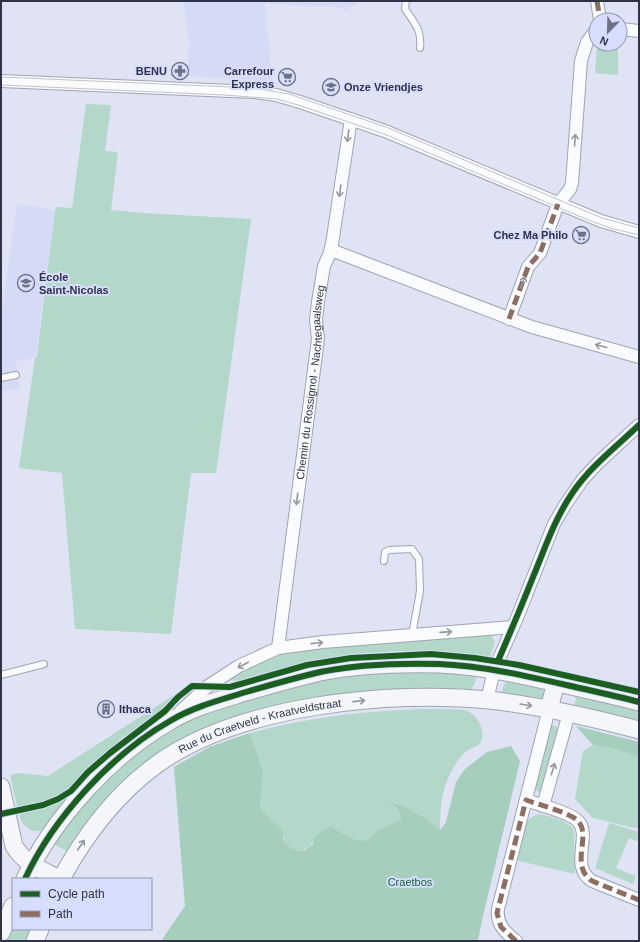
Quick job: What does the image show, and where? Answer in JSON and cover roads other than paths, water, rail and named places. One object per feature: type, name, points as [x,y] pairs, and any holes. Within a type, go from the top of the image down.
[{"type":"street","points":[[597,1],[599,12]]},
{"type":"street","points":[[628,30],[639,32]]},
{"type":"street","points":[[509,319],[528,267],[540,253],[558,204],[570,189],[572,183],[581,60],[588,41]]},
{"type":"street","points":[[1,81],[266,94],[300,102],[385,131],[558,204],[601,221],[639,232]]},
{"type":"street","name":"Chemin du Rossignol - Nachtegaalsweg","points":[[278,648],[318,339],[316,320],[318,302],[324,266],[331,250],[351,119]]},
{"type":"street","points":[[331,250],[509,319],[639,357]]},
{"type":"street","points":[[488,700],[494,670],[550,535],[565,505],[578,485],[639,425]]},
{"type":"street","points":[[172,720],[208,686],[239,666],[278,648],[323,642],[513,627]]},
{"type":"street","points":[[28,872],[43,846],[68,811],[97,778],[134,745],[172,720],[190,711],[235,695],[303,676],[346,668],[405,664],[441,664],[494,670],[556,682],[639,702]]},
{"type":"street","points":[[516,941],[501,927],[497,913],[556,682]]},
{"type":"street","points":[[542,806],[575,687]]},
{"type":"street","name":"Rue du Craetveld - Kraatveldstraat","points":[[61,878],[90,832],[119,797],[158,764],[186,746],[216,732],[291,711],[379,699],[418,698],[488,700],[549,709],[639,730]]},
{"type":"street","points":[[1,787],[3,806],[14,846],[28,872],[55,878]]},
{"type":"street","points":[[526,800],[579,821],[582,836],[582,869],[585,876],[592,881],[639,900]]},
{"type":"street","points":[[1,933],[12,908]]},
{"type":"street","points":[[35,941],[40,930]]},
{"type":"lane","points":[[406,1],[405,9],[418,27],[420,33],[420,48]]},
{"type":"lane","points":[[1,378],[16,375]]},
{"type":"lane","points":[[384,561],[384,554],[389,550],[412,549],[420,559],[420,596],[412,635]]},
{"type":"lane","points":[[1,675],[44,664]]},
{"type":"tram line","points":[[1,77],[254,88],[289,94],[386,127],[602,218],[639,228]]},
{"type":"tram line","points":[[1,85],[224,95],[277,99],[384,134],[586,219],[610,228],[639,235]]},
{"type":"place","name":"BENU","points":[[180,71]]},
{"type":"place","name":"Carrefour Express","points":[[287,77]]},
{"type":"place","name":"Onze Vriendjes","points":[[331,87]]},
{"type":"place","name":"Chez Ma Philo","points":[[581,235]]},
{"type":"place","name":"École Saint-Nicolas","points":[[26,283]]},
{"type":"place","name":"Ithaca","points":[[106,709]]},
{"type":"park label","name":"Craetbos","points":[[410,882]]}]
